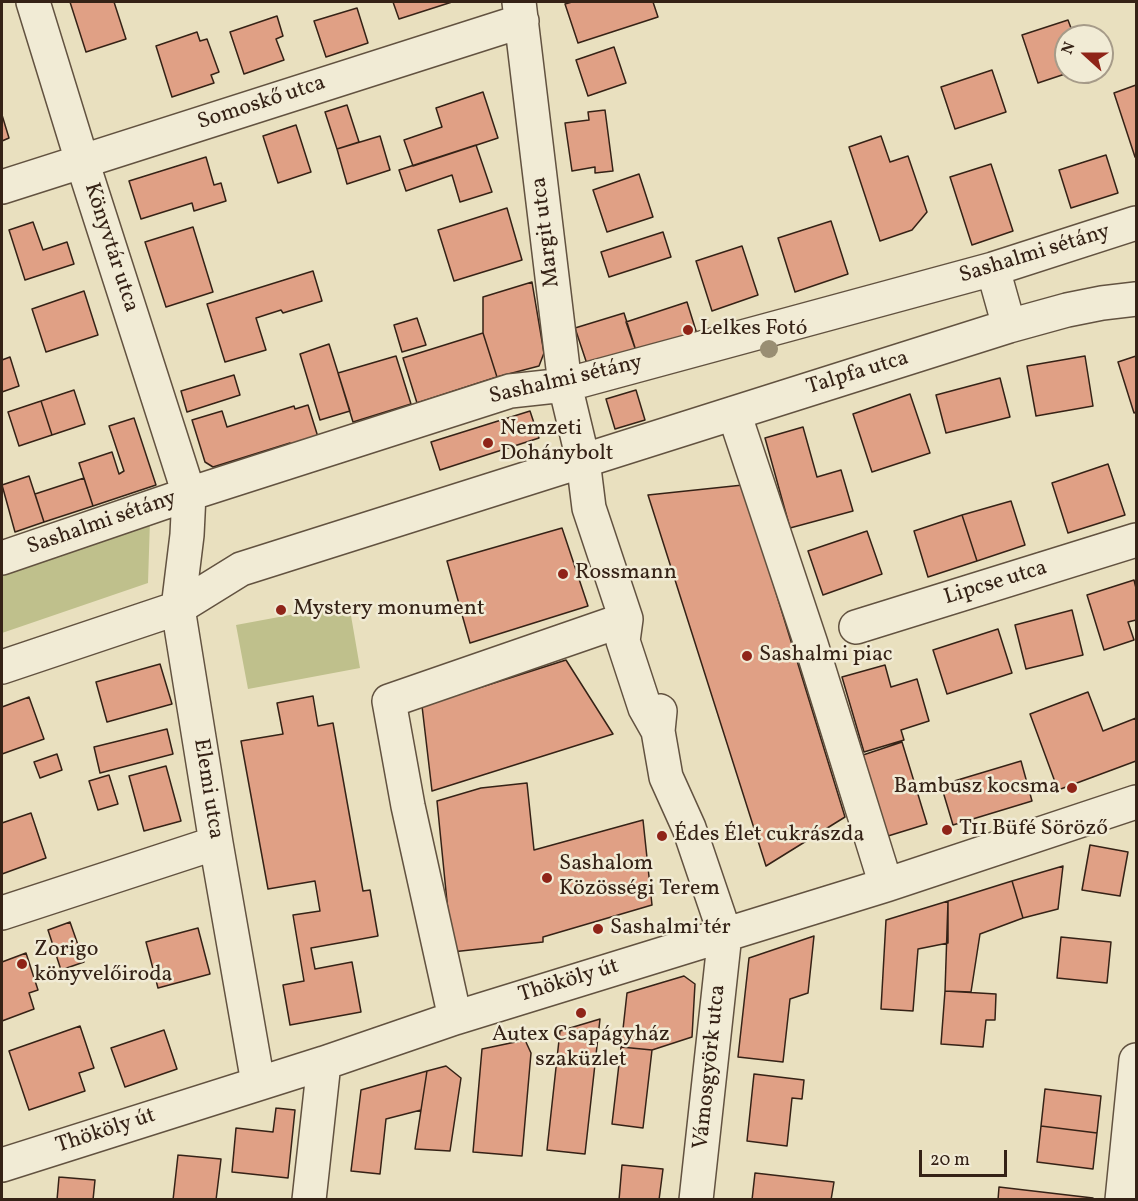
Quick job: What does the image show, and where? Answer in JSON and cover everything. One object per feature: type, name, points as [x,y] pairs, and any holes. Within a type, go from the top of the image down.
[{"type":"street","name":"Könyvtár utca","points":[[33,2],[189,494]]},
{"type":"street","name":"Somoskő utca","points":[[2,187],[520,11]]},
{"type":"street","name":"Margit utca","points":[[520,11],[565,385],[583,460]]},
{"type":"street","name":"Sashalmi sétány","points":[[2,558],[189,494],[510,392],[565,385],[993,269],[1137,224]]},
{"type":"street","points":[[993,269],[1009,326]]},
{"type":"street","name":"Talpfa utca","points":[[583,460],[1009,326],[1067,310],[1137,299]]},
{"type":"street","points":[[734,413],[811,644],[886,885]]},
{"type":"street","points":[[2,668],[178,608],[241,569],[583,460],[589,508],[626,619],[623,641],[645,708],[658,731],[666,777],[689,828],[725,934]]},
{"type":"street","name":"Elemi utca","points":[[189,494],[187,535],[178,608],[258,1083]]},
{"type":"street","name":"Lipcse utca","points":[[856,627],[1137,540]]},
{"type":"street","points":[[455,1018],[408,806],[388,701],[626,619]]},
{"type":"street","name":"Thököly út","points":[[2,1165],[324,1063],[455,1018],[886,885],[1137,802]]},
{"type":"street","points":[[2,914],[216,843]]},
{"type":"street","name":"Vámosgyörk utca","points":[[696,1200],[725,934]]},
{"type":"street","points":[[1122,1200],[1137,1060]]},
{"type":"street","points":[[309,1200],[324,1063]]},
{"type":"green space","points":[[150,520],[148,583],[2,633],[2,568]]},
{"type":"green space","points":[[349,604],[360,668],[248,689],[236,625]]},
{"type":"building","points":[[70,2],[114,2],[126,39],[86,52]]},
{"type":"building","points":[[393,2],[452,2],[399,19]]},
{"type":"building","points":[[572,2],[653,2],[658,17],[578,43],[565,4]]},
{"type":"building","points":[[357,8],[368,43],[326,57],[314,21]]},
{"type":"building","points":[[277,16],[283,36],[276,39],[284,60],[244,74],[230,32]]},
{"type":"building","points":[[1068,20],[1070,24],[1056,24]]},
{"type":"building","points":[[1054,25],[1054,78],[1038,83],[1022,35]]},
{"type":"building","points":[[197,32],[200,41],[207,39],[219,72],[211,75],[214,83],[172,97],[156,46]]},
{"type":"building","points":[[614,47],[626,83],[588,96],[576,60]]},
{"type":"building","points":[[992,70],[1006,112],[955,129],[941,87]]},
{"type":"building","points":[[1136,85],[1136,157],[1135,157],[1114,93]]},
{"type":"building","points":[[483,92],[498,138],[413,166],[404,140],[442,127],[436,108]]},
{"type":"building","points":[[347,105],[359,142],[337,149],[325,112]]},
{"type":"building","points":[[605,110],[613,171],[595,173],[595,167],[572,171],[565,123],[589,120],[588,112]]},
{"type":"building","points":[[2,115],[9,138],[2,141]]},
{"type":"building","points":[[296,125],[311,172],[278,183],[263,136]]},
{"type":"building","points":[[380,136],[390,170],[347,184],[337,149]]},
{"type":"building","points":[[881,136],[890,162],[908,156],[927,212],[912,230],[880,241],[849,147]]},
{"type":"building","points":[[476,145],[492,192],[460,202],[452,175],[406,191],[399,170]]},
{"type":"building","points":[[1106,155],[1118,193],[1071,208],[1059,170]]},
{"type":"building","points":[[206,157],[214,185],[221,183],[226,201],[194,211],[192,203],[141,219],[129,181]]},
{"type":"building","points":[[991,164],[1013,231],[972,245],[950,177]]},
{"type":"building","points":[[639,174],[653,217],[607,232],[593,190]]},
{"type":"building","points":[[507,208],[522,260],[454,281],[438,230]]},
{"type":"building","points":[[831,221],[848,274],[795,292],[778,238]]},
{"type":"building","points":[[33,222],[43,250],[67,242],[74,264],[25,280],[9,230]]},
{"type":"building","points":[[193,227],[213,292],[166,307],[145,242]]},
{"type":"building","points":[[663,232],[671,257],[609,277],[601,252]]},
{"type":"building","points":[[742,246],[758,295],[712,311],[696,261]]},
{"type":"building","points":[[313,271],[322,301],[283,313],[281,310],[256,318],[266,350],[225,362],[207,304]]},
{"type":"building","points":[[532,282],[544,353],[539,366],[497,377],[483,333],[483,297]]},
{"type":"building","points":[[84,291],[98,335],[46,352],[32,309]]},
{"type":"building","points":[[687,302],[697,334],[637,354],[626,322]]},
{"type":"building","points":[[624,313],[637,354],[589,370],[575,328]]},
{"type":"building","points":[[417,318],[426,345],[402,352],[394,325]]},
{"type":"building","points":[[483,333],[497,377],[417,403],[403,358]]},
{"type":"building","points":[[329,344],[350,411],[320,420],[300,354]]},
{"type":"building","points":[[396,356],[411,404],[353,422],[338,373]]},
{"type":"building","points":[[1085,356],[1093,406],[1036,416],[1027,366]]},
{"type":"building","points":[[1136,356],[1136,412],[1134,413],[1118,362]]},
{"type":"building","points":[[10,357],[19,386],[2,392],[2,360]]},
{"type":"building","points":[[234,375],[240,395],[187,412],[181,391]]},
{"type":"building","points":[[1000,378],[1010,417],[946,433],[936,395]]},
{"type":"building","points":[[74,390],[85,424],[52,435],[41,401]]},
{"type":"building","points":[[636,390],[645,420],[615,429],[606,399]]},
{"type":"building","points":[[910,394],[930,453],[872,472],[853,414]]},
{"type":"building","points":[[41,401],[52,435],[19,446],[8,412]]},
{"type":"building","points":[[308,405],[318,437],[291,446],[290,443],[213,467],[205,462],[192,420],[222,411],[227,427],[294,406],[295,409]]},
{"type":"building","points":[[530,411],[539,438],[440,470],[431,442]]},
{"type":"building","points":[[134,418],[156,485],[93,506],[79,463],[112,452],[119,474],[124,471],[109,426]]},
{"type":"building","points":[[803,427],[817,477],[841,470],[853,511],[790,528],[765,438]]},
{"type":"building","points":[[1108,464],[1125,515],[1068,533],[1052,483]]},
{"type":"building","points":[[29,476],[44,522],[15,532],[2,485]]},
{"type":"building","points":[[84,478],[93,506],[44,522],[35,494]]},
{"type":"building","name":"Sashalmi piac","points":[[743,485],[845,817],[766,866],[648,495]]},
{"type":"building","points":[[1011,501],[1025,545],[977,561],[962,515]]},
{"type":"building","points":[[962,515],[977,561],[928,577],[914,531]]},
{"type":"building","points":[[562,528],[588,606],[470,643],[447,561]]},
{"type":"building","points":[[867,531],[882,574],[823,595],[808,551]]},
{"type":"building","points":[[1134,580],[1136,620],[1128,622],[1134,640],[1104,650],[1087,595]]},
{"type":"building","points":[[1072,610],[1083,655],[1026,669],[1015,625]]},
{"type":"building","points":[[998,629],[1012,673],[947,694],[933,650]]},
{"type":"building","points":[[566,660],[613,734],[432,791],[422,706]]},
{"type":"building","points":[[160,664],[172,704],[107,722],[96,682]]},
{"type":"building","points":[[885,665],[891,687],[917,679],[929,721],[901,730],[904,740],[864,752],[842,677]]},
{"type":"building","points":[[1088,692],[1103,731],[1136,718],[1136,761],[1058,790],[1030,714]]},
{"type":"building","points":[[313,696],[318,726],[333,723],[363,891],[370,890],[378,936],[311,948],[315,969],[352,962],[361,1012],[290,1025],[283,985],[304,981],[293,915],[320,911],[315,881],[268,889],[241,741],[283,734],[277,703]]},
{"type":"building","points":[[29,697],[44,739],[2,754],[2,707]]},
{"type":"building","points":[[167,729],[173,754],[100,773],[94,747]]},
{"type":"building","points":[[902,742],[927,824],[888,836],[863,755]]},
{"type":"building","points":[[57,754],[62,770],[40,778],[34,762]]},
{"type":"building","points":[[1021,761],[1032,801],[953,825],[941,785]]},
{"type":"building","points":[[166,766],[181,821],[144,831],[129,776]]},
{"type":"building","points":[[109,775],[118,804],[98,810],[89,781]]},
{"type":"building","name":"Sashalom Közösségi Terem","points":[[527,783],[534,850],[643,820],[652,905],[543,937],[543,942],[452,952],[437,801],[481,788]]},
{"type":"building","points":[[31,813],[46,858],[2,874],[2,823]]},
{"type":"building","points":[[1090,845],[1128,852],[1120,896],[1082,890]]},
{"type":"building","points":[[1063,866],[1058,909],[1023,918],[1012,881]]},
{"type":"building","points":[[1012,881],[1023,918],[980,934],[971,992],[945,991],[948,901]]},
{"type":"building","points":[[948,901],[948,943],[918,949],[913,1011],[881,1009],[886,920]]},
{"type":"building","points":[[70,922],[84,962],[61,970],[48,930]]},
{"type":"building","points":[[198,928],[210,974],[158,988],[146,942]]},
{"type":"building","points":[[814,936],[808,993],[790,999],[783,1062],[738,1057],[749,958]]},
{"type":"building","points":[[1061,937],[1111,942],[1107,983],[1057,978]]},
{"type":"building","points":[[26,953],[38,990],[29,993],[34,1009],[2,1021],[2,962]]},
{"type":"building","points":[[684,976],[695,984],[692,1037],[652,1050],[621,1047],[627,993]]},
{"type":"building","points":[[945,991],[996,994],[995,1020],[986,1020],[983,1047],[941,1044]]},
{"type":"building","points":[[600,1019],[585,1154],[547,1150],[560,1031]]},
{"type":"building","points":[[80,1026],[94,1068],[79,1073],[85,1091],[29,1110],[9,1051]]},
{"type":"building","points":[[164,1030],[177,1069],[125,1087],[111,1048]]},
{"type":"building","points":[[525,1040],[531,1053],[522,1156],[473,1152],[482,1049]]},
{"type":"building","points":[[621,1047],[652,1050],[643,1128],[612,1124]]},
{"type":"building","points":[[446,1066],[461,1078],[450,1151],[415,1149],[427,1071]]},
{"type":"building","points":[[427,1071],[421,1110],[386,1119],[380,1174],[351,1171],[361,1090]]},
{"type":"building","points":[[754,1074],[804,1080],[802,1099],[792,1098],[787,1146],[747,1141]]},
{"type":"building","points":[[1045,1089],[1101,1096],[1097,1133],[1041,1126]]},
{"type":"building","points":[[276,1108],[295,1110],[288,1178],[232,1172],[236,1128],[273,1132]]},
{"type":"building","points":[[1041,1126],[1097,1133],[1093,1169],[1037,1162]]},
{"type":"building","points":[[178,1155],[221,1159],[216,1200],[173,1200]]},
{"type":"building","points":[[622,1165],[663,1169],[659,1200],[619,1200]]},
{"type":"building","points":[[755,1173],[834,1182],[831,1200],[752,1200]]},
{"type":"building","points":[[59,1177],[95,1180],[93,1200],[57,1200]]},
{"type":"building","points":[[999,1187],[1093,1198],[1093,1200],[998,1200]]},
{"type":"place","name":"Lelkes Fotó","points":[[688,330]]},
{"type":"place","name":"Nemzeti Dohánybolt","points":[[488,443]]},
{"type":"place","name":"Rossmann","points":[[563,574]]},
{"type":"place","name":"Mystery monument","points":[[281,610]]},
{"type":"place","name":"Sashalmi piac","points":[[747,656]]},
{"type":"place","name":"Bambusz kocsma","points":[[1072,788]]},
{"type":"place","name":"T11 Büfé Söröző","points":[[947,830]]},
{"type":"place","name":"Édes Élet cukrászda","points":[[662,836]]},
{"type":"place","name":"Sashalom Közösségi Terem","points":[[547,878]]},
{"type":"place","name":"Sashalmi tér","points":[[598,929]]},
{"type":"place","name":"Zorigo könyvelőiroda","points":[[22,964]]},
{"type":"place","name":"Autex Csapágyház szaküzlet","points":[[581,1013]]}]
